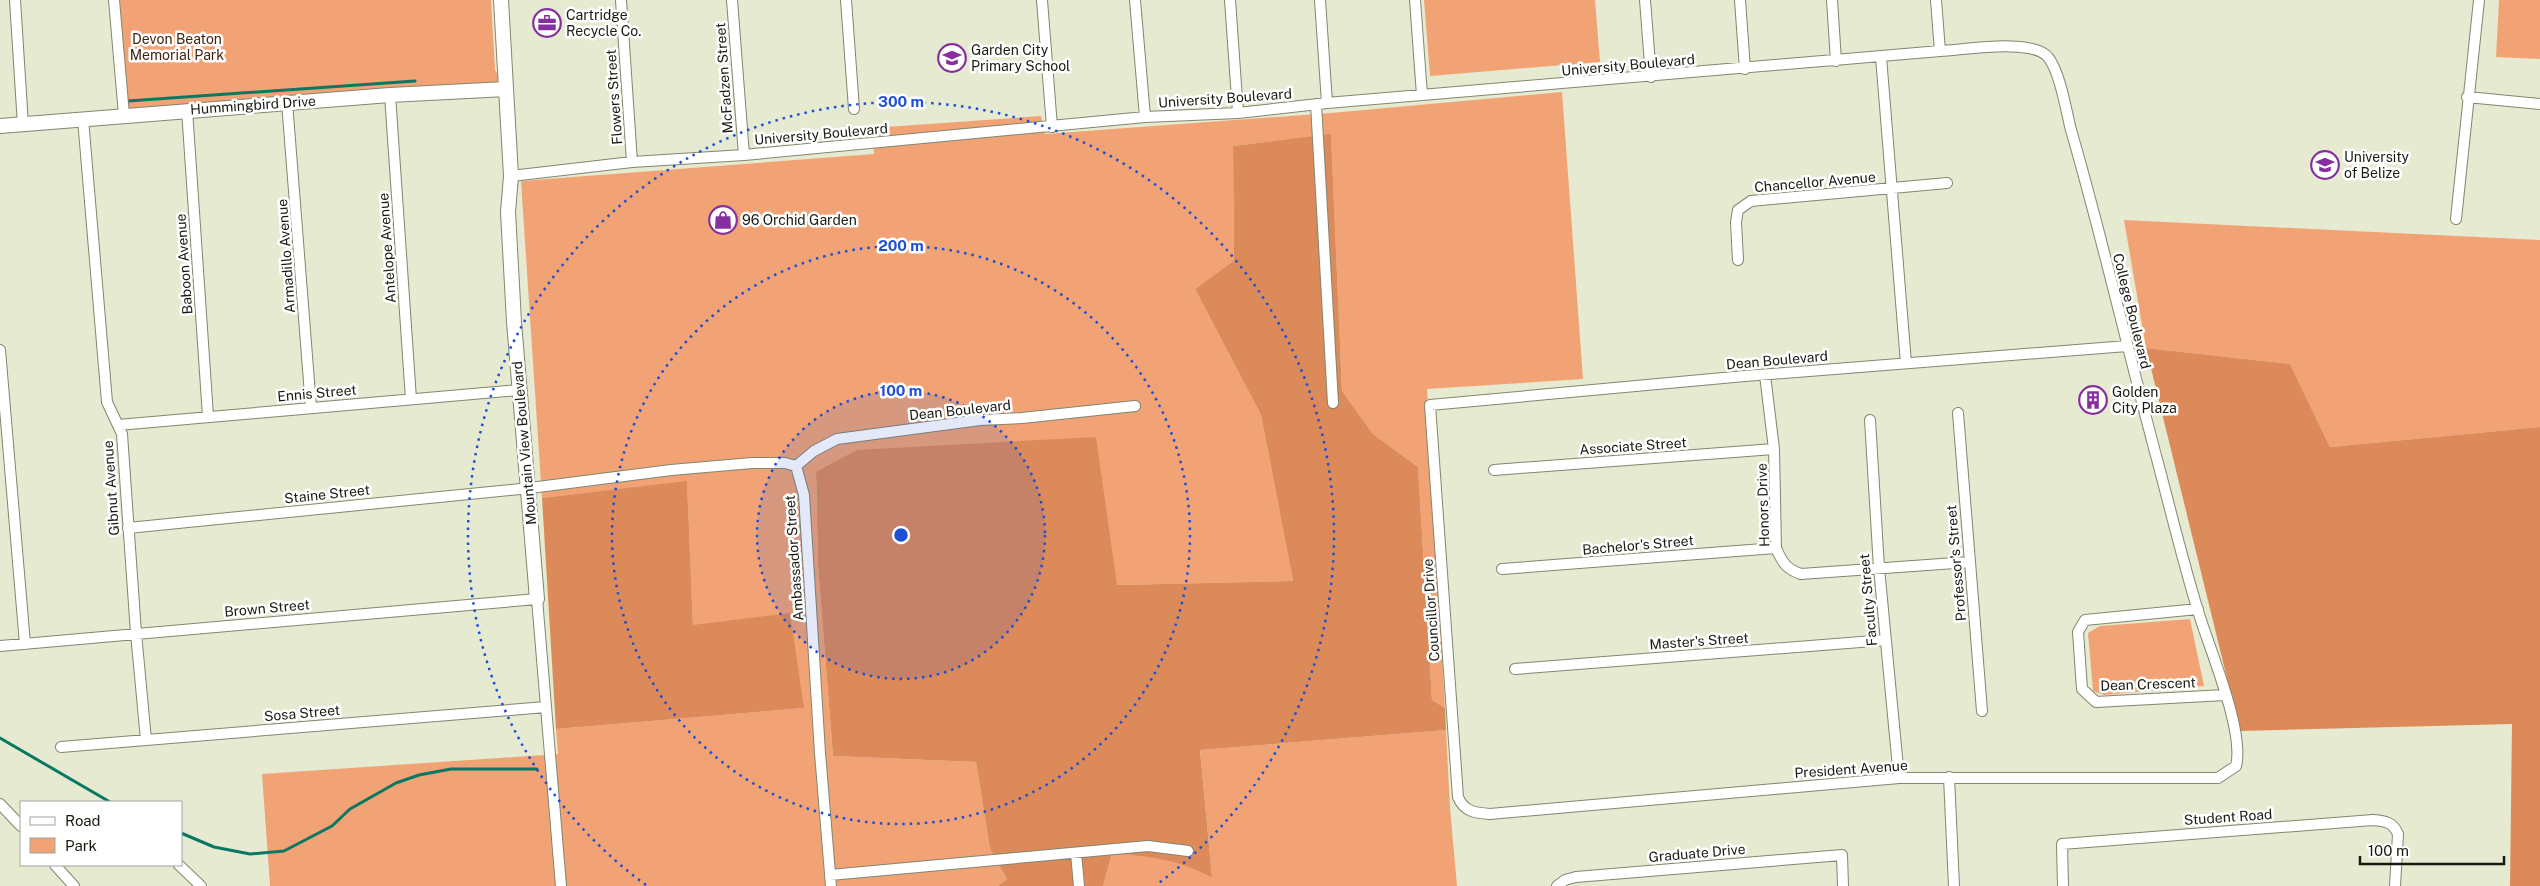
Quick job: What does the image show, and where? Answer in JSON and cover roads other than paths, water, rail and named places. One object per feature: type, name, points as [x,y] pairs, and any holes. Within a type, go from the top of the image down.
[{"type":"street","points":[[14,0],[23,125]]},
{"type":"street","points":[[114,0],[124,115]]},
{"type":"street","name":"Mountain View Boulevard","points":[[501,0],[511,176],[508,212],[519,390],[530,488],[537,598],[561,886]]},
{"type":"street","name":"Flowers Street","points":[[621,0],[632,162]]},
{"type":"street","name":"McFadzen Street","points":[[732,0],[744,155]]},
{"type":"street","points":[[846,0],[854,108]]},
{"type":"street","points":[[1042,0],[1052,127]]},
{"type":"street","points":[[1135,0],[1144,117]]},
{"type":"street","points":[[1230,0],[1238,113]]},
{"type":"street","points":[[1320,0],[1321,104],[1333,403]]},
{"type":"street","points":[[1415,0],[1422,95]]},
{"type":"street","points":[[1645,0],[1651,77]]},
{"type":"street","points":[[1740,0],[1745,68]]},
{"type":"street","points":[[1832,0],[1836,61]]},
{"type":"street","points":[[1936,0],[1940,51]]},
{"type":"street","points":[[2456,219],[2467,97],[2479,0]]},
{"type":"street","name":"College Boulevard","points":[[1940,51],[2030,47],[2048,57],[2053,66],[2082,165],[2126,346],[2198,609],[2238,744],[2239,755],[2236,766]]},
{"type":"street","name":"University Boulevard","points":[[511,176],[632,162],[744,155],[1144,117],[1238,113],[1422,95],[1940,51]]},
{"type":"street","points":[[1881,56],[1906,363]]},
{"type":"street","name":"Hummingbird Drive","points":[[0,126],[287,102],[506,89]]},
{"type":"street","name":"Antelope Avenue","points":[[390,95],[411,399]]},
{"type":"street","points":[[2467,97],[2540,104]]},
{"type":"street","name":"Armadillo Avenue","points":[[287,102],[311,407]]},
{"type":"street","name":"Baboon Avenue","points":[[187,110],[208,416]]},
{"type":"street","name":"Gibnut Avenue","points":[[83,119],[107,402],[122,434],[136,633],[146,740]]},
{"type":"street","name":"Chancellor Avenue","points":[[1738,260],[1736,222],[1738,210],[1751,201],[1948,183]]},
{"type":"street","name":"Dean Boulevard","points":[[1430,405],[1906,363],[2126,346]]},
{"type":"street","points":[[0,350],[3,437],[25,644]]},
{"type":"street","name":"Honors Drive","points":[[1765,375],[1774,449],[1776,548],[1789,570],[1801,574],[1969,562]]},
{"type":"street","name":"Ennis Street","points":[[118,425],[519,390]]},
{"type":"street","name":"Councillor Drive","points":[[1430,405],[1458,797],[1467,810]]},
{"type":"street","name":"Dean Boulevard","points":[[796,466],[814,451],[844,438],[980,420],[1022,418],[1135,406]]},
{"type":"street","name":"Professor's Street","points":[[1958,413],[1982,711]]},
{"type":"street","name":"Faculty Street","points":[[1870,420],[1879,568],[1899,778]]},
{"type":"street","name":"Associate Street","points":[[1494,470],[1774,449]]},
{"type":"street","points":[[530,488],[671,470],[752,463],[785,463],[796,466]]},
{"type":"street","name":"Ambassador Street","points":[[796,466],[804,495],[831,881]]},
{"type":"street","name":"Staine Street","points":[[128,528],[530,488]]},
{"type":"street","name":"Bachelor's Street","points":[[1502,569],[1776,548]]},
{"type":"street","name":"Brown Street","points":[[0,646],[537,598]]},
{"type":"street","name":"Dean Crescent","points":[[2198,609],[2085,620],[2078,632],[2082,689],[2096,702],[2225,695]]},
{"type":"street","name":"Master's Street","points":[[1515,669],[1886,640]]},
{"type":"street","name":"Sosa Street","points":[[60,747],[546,707]]},
{"type":"street","name":"President Avenue","points":[[1467,810],[1490,814],[1899,778],[2218,778],[2236,766]]},
{"type":"street","points":[[1949,778],[1954,886]]},
{"type":"street","points":[[0,804],[20,825]]},
{"type":"street","name":"Student Road","points":[[2063,886],[2062,844],[2373,820],[2385,820],[2395,827],[2398,846],[2395,886]]},
{"type":"street","points":[[831,881],[1148,846],[1188,851]]},
{"type":"street","points":[[1076,853],[1079,886]]},
{"type":"street","name":"Graduate Drive","points":[[1557,886],[1565,880],[1576,877],[1842,855],[1843,886]]},
{"type":"street","points":[[56,866],[74,886]]},
{"type":"street","points":[[180,866],[201,886]]},
{"type":"waterway","points":[[128,101],[415,81]]},
{"type":"waterway","points":[[0,738],[108,801]]},
{"type":"waterway","points":[[182,833],[214,847],[250,854],[284,851],[332,826],[350,809],[396,783],[419,775],[451,769],[537,769]]},
{"type":"place","name":"Cartridge Recycle Co.","points":[[547,23]]},
{"type":"place","name":"Garden City Primary School","points":[[952,58]]},
{"type":"place","name":"University of Belize","points":[[2325,165]]},
{"type":"place","name":"96 Orchid Garden","points":[[723,220]]},
{"type":"place","name":"Golden City Plaza","points":[[2093,400]]},
{"type":"park label","name":"Devon Beaton Memorial Park","points":[[177,48]]}]
